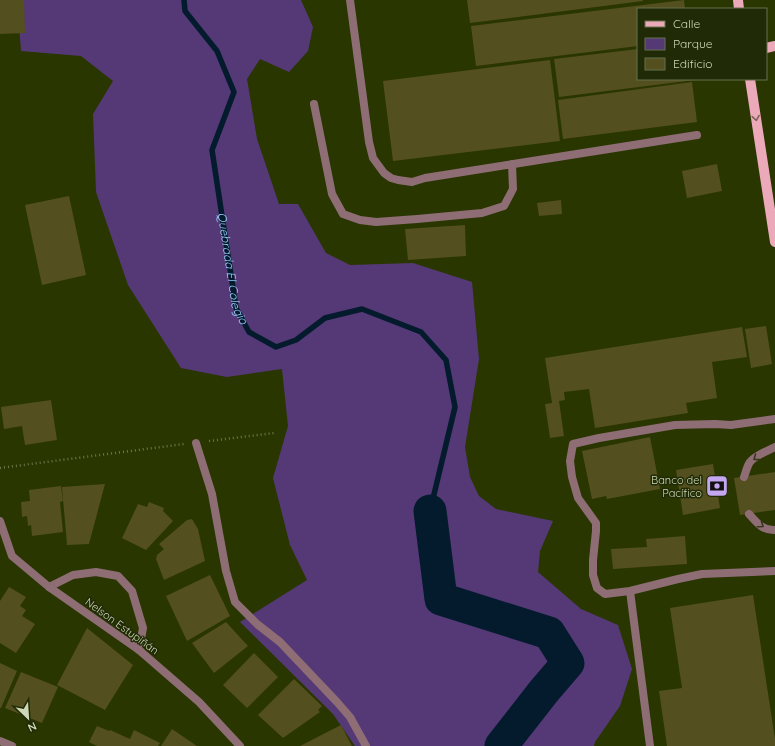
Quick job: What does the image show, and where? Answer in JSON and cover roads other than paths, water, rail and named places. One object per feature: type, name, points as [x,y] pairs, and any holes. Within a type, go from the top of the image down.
[{"type":"main road","points":[[750,80],[775,242]]},
{"type":"street","points":[[350,0],[368,142],[373,158],[384,173],[391,178],[412,182],[425,178],[696,135]]},
{"type":"street","points":[[314,104],[332,194],[343,214],[360,220],[376,222],[482,214],[504,206],[513,189],[512,164]]},
{"type":"street","points":[[775,419],[731,426],[715,424],[675,425],[599,438],[573,444],[570,461],[572,477],[578,498],[596,522],[593,575],[597,588],[605,594],[630,591],[702,574],[775,571]]},
{"type":"street","points":[[196,443],[212,494],[226,571],[235,602],[257,624],[280,642],[337,702],[350,717],[366,746]]},
{"type":"street","points":[[744,477],[750,462],[775,447]]},
{"type":"street","points":[[749,514],[758,525],[769,530],[775,530]]},
{"type":"street","name":"Nelson Estupiñán","points":[[0,521],[12,556],[49,587],[139,650],[198,702],[240,746]]},
{"type":"street","points":[[49,587],[73,575],[96,572],[118,576],[132,591],[143,628],[139,650]]},
{"type":"street","points":[[630,591],[650,746]]},
{"type":"street","points":[[0,741],[12,746]]},
{"type":"waterway","name":"Quebrada El Colegio","points":[[184,0],[185,11],[217,51],[234,92],[212,150],[236,308],[249,332],[276,347],[296,340],[325,318],[362,309],[421,332],[446,360],[455,407],[430,511]]},
{"type":"waterway","name":"Quebrada El Colegio","points":[[430,511],[441,599],[549,633],[568,663],[501,746]]},
{"type":"place","name":"Banco del Pacífico","points":[[717,486]]}]
